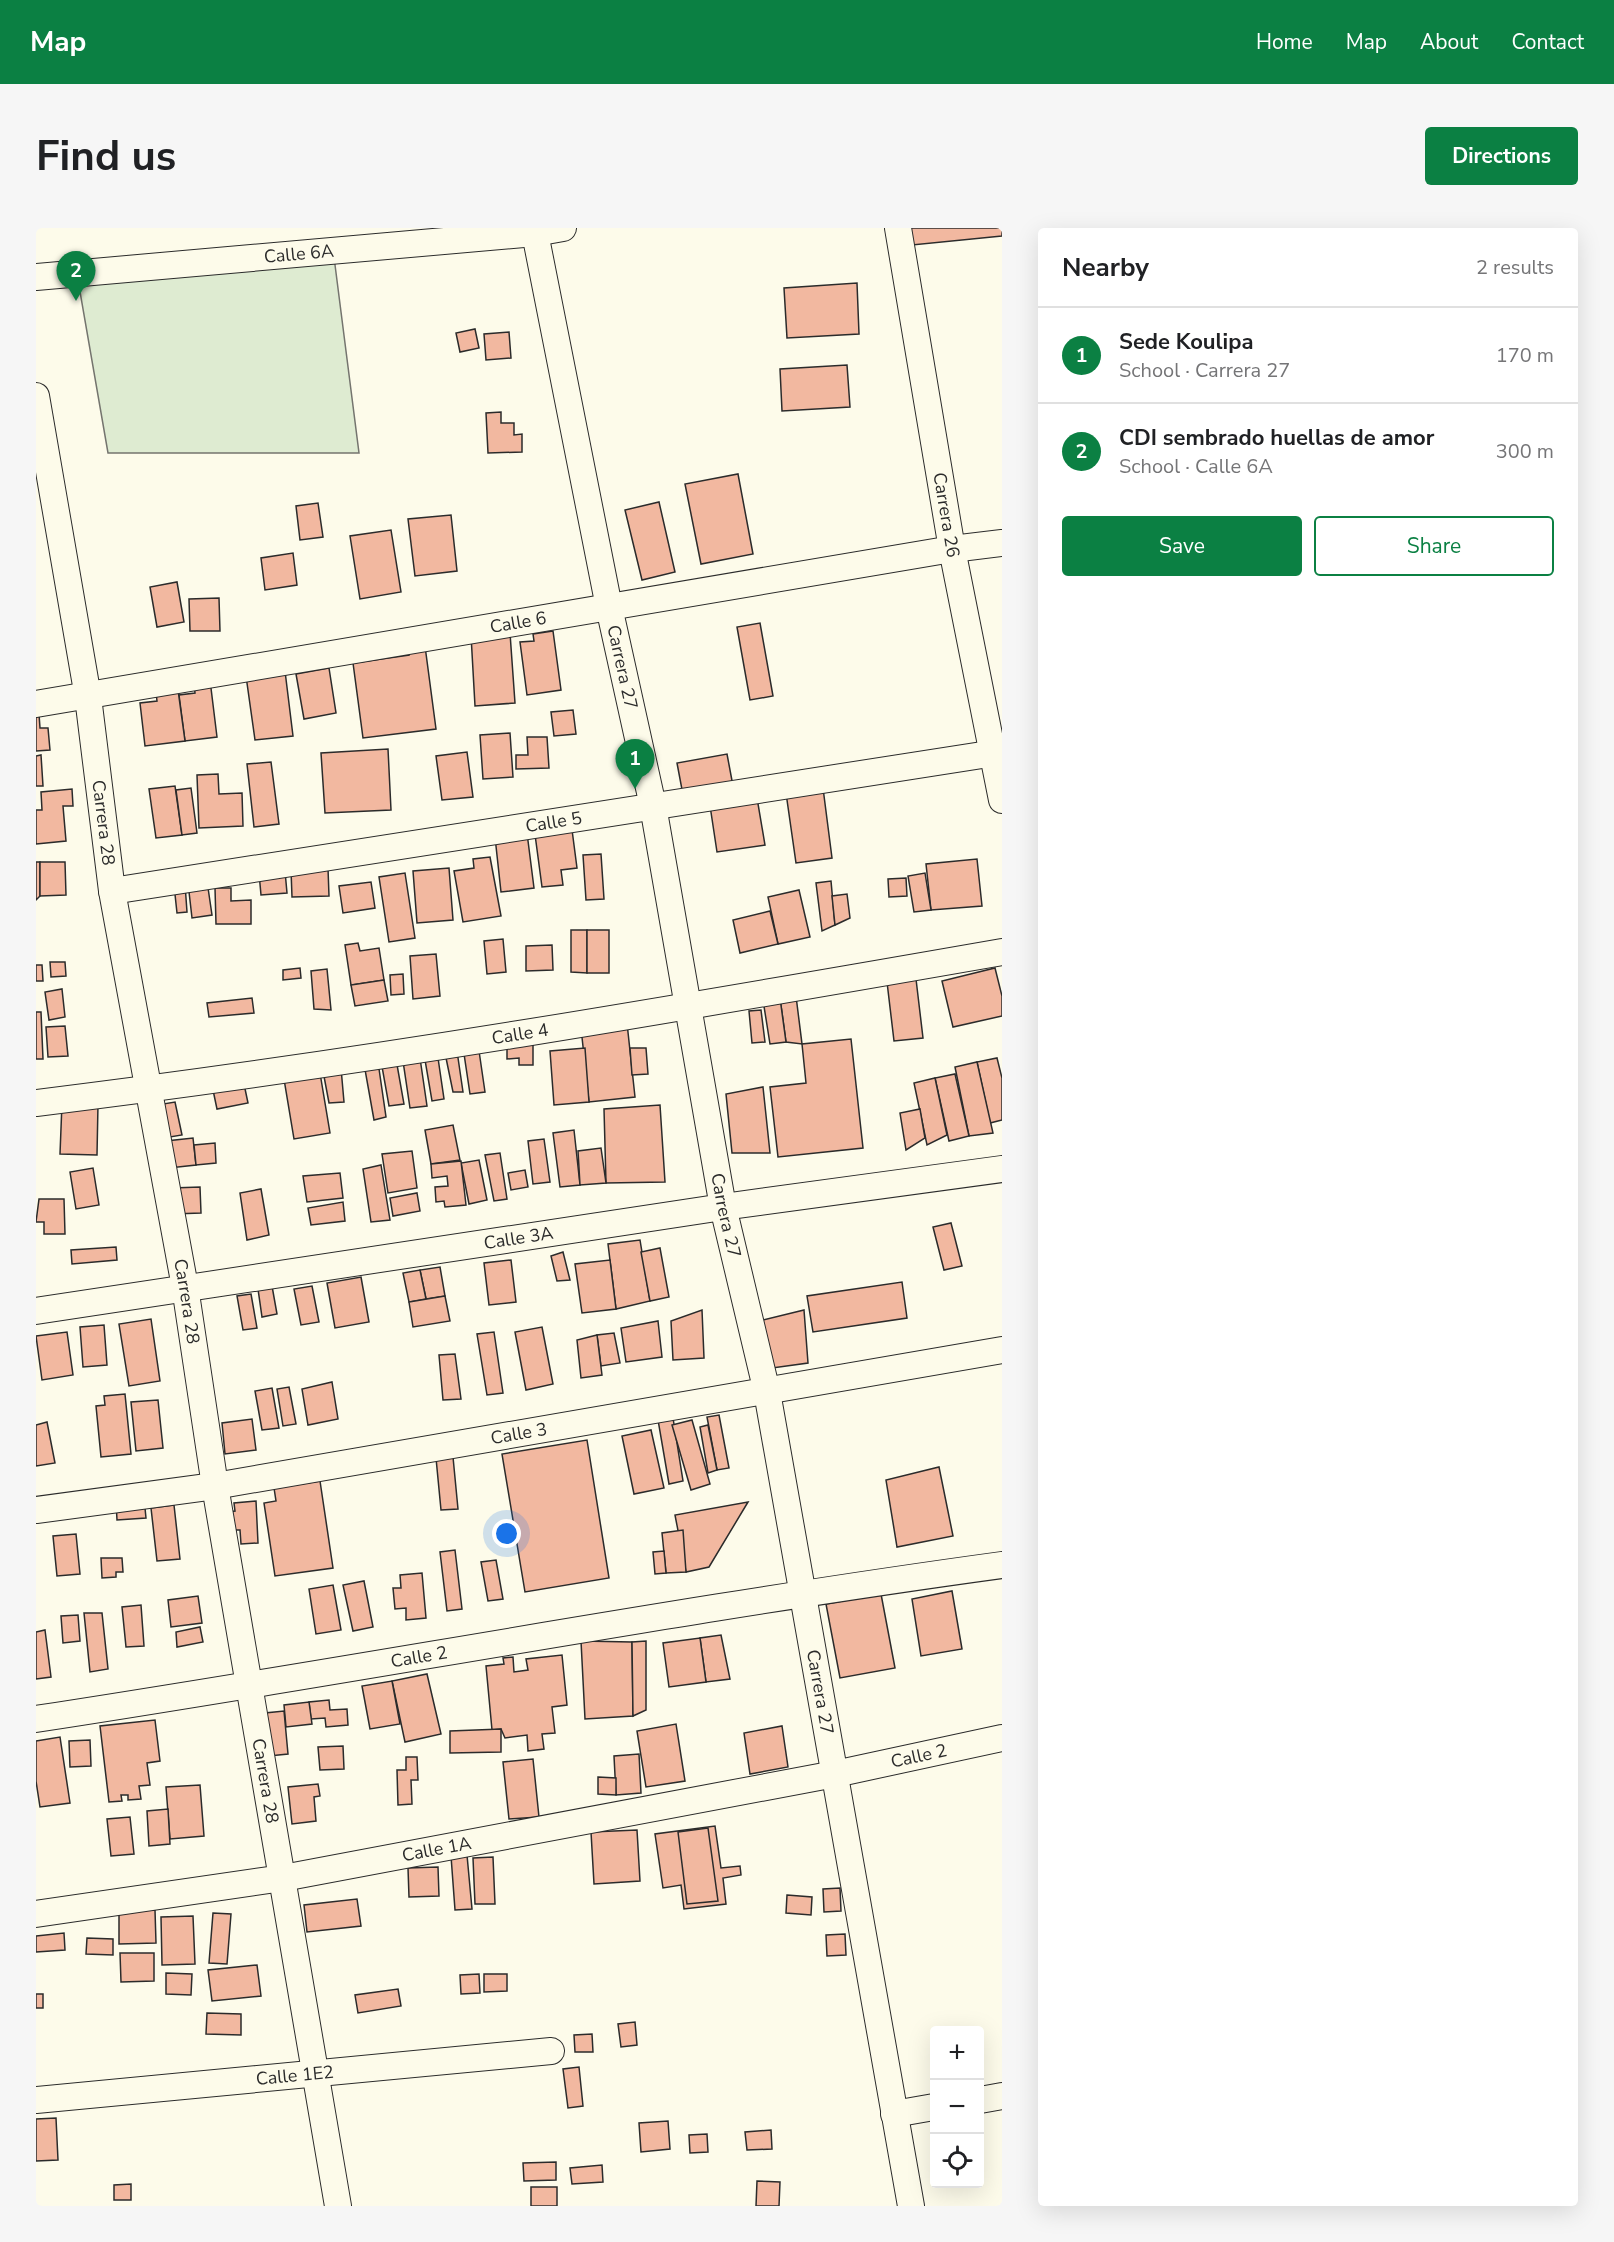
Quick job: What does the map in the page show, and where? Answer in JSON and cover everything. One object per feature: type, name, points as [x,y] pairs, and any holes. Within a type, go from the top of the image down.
[{"type":"street","name":"Calle 6A","points":[[36,277],[563,228]]},
{"type":"street","name":"Carrera 26","points":[[898,228],[952,549],[1002,800]]},
{"type":"street","name":"Carrera 27","points":[[534,231],[609,607],[653,806],[723,1207],[767,1392],[911,2206]]},
{"type":"street","name":"Carrera 28","points":[[36,396],[88,697],[112,891],[151,1089],[185,1287],[215,1486],[251,1686],[338,2206]]},
{"type":"street","name":"Calle 6","points":[[36,704],[952,549],[1002,543]]},
{"type":"street","name":"Calle 5","points":[[112,891],[994,753]]},
{"type":"street","name":"Calle 4","points":[[36,1103],[151,1089],[689,1007],[1002,952]]},
{"type":"street","name":"Calle 3A","points":[[36,1311],[723,1207],[1002,1169]]},
{"type":"street","name":"Calle 3","points":[[36,1510],[215,1486],[1002,1350]]},
{"type":"street","name":"Calle 2","points":[[36,1719],[251,1686],[801,1592],[1002,1565]]},
{"type":"street","name":"Calle 2","points":[[835,1774],[1002,1738]]},
{"type":"street","name":"Calle 1A","points":[[36,1914],[283,1878],[835,1774]]},
{"type":"street","name":"Calle 1E2","points":[[36,2100],[552,2051]]},
{"type":"street","points":[[984,2099],[1002,2096]]},
{"type":"street","points":[[894,2114],[930,2108]]},
{"type":"green space","points":[[334,257],[359,453],[108,453],[79,286]]},
{"type":"building","points":[[900,228],[1002,228],[1002,236],[902,246]]},
{"type":"building","points":[[857,283],[859,334],[787,338],[784,288]]},
{"type":"building","points":[[475,329],[479,348],[460,352],[456,333]]},
{"type":"building","points":[[509,332],[511,358],[486,360],[484,334]]},
{"type":"building","points":[[847,365],[850,407],[782,411],[780,369]]},
{"type":"building","points":[[501,412],[501,423],[514,423],[514,435],[522,434],[522,452],[488,453],[486,413]]},
{"type":"building","points":[[738,474],[753,554],[701,564],[685,484]]},
{"type":"building","points":[[659,502],[675,572],[642,580],[625,510]]},
{"type":"building","points":[[318,503],[323,537],[300,540],[296,506]]},
{"type":"building","points":[[451,515],[457,571],[415,576],[408,519]]},
{"type":"building","points":[[391,530],[401,592],[360,599],[350,536]]},
{"type":"building","points":[[293,553],[297,585],[265,590],[261,558]]},
{"type":"building","points":[[177,582],[184,622],[157,627],[150,587]]},
{"type":"building","points":[[219,598],[220,631],[190,631],[189,599]]},
{"type":"building","points":[[760,623],[773,696],[750,700],[737,627]]},
{"type":"building","points":[[553,631],[561,690],[527,695],[520,642],[534,641],[533,634]]},
{"type":"building","points":[[510,633],[515,703],[475,706],[471,635]]},
{"type":"building","points":[[425,646],[436,729],[363,738],[353,663],[409,655],[408,649]]},
{"type":"building","points":[[329,668],[336,713],[304,719],[296,674]]},
{"type":"building","points":[[285,671],[293,736],[255,740],[246,676]]},
{"type":"building","points":[[210,680],[217,737],[185,741],[179,695],[195,693],[194,683]]},
{"type":"building","points":[[178,690],[185,741],[145,746],[140,703],[157,701],[156,693]]},
{"type":"building","points":[[573,710],[576,734],[554,736],[551,712]]},
{"type":"building","points":[[39,714],[40,728],[48,728],[50,750],[36,751],[36,715]]},
{"type":"building","points":[[510,733],[513,777],[483,779],[480,735]]},
{"type":"building","points":[[527,737],[547,737],[549,768],[516,769],[516,755],[528,755]]},
{"type":"building","points":[[388,749],[391,810],[325,813],[321,753]]},
{"type":"building","points":[[467,752],[473,797],[442,800],[436,756]]},
{"type":"building","points":[[727,754],[733,786],[683,795],[677,763]]},
{"type":"building","points":[[41,755],[43,786],[36,786],[36,756]]},
{"type":"building","points":[[271,762],[279,824],[254,827],[247,764]]},
{"type":"building","points":[[218,774],[219,794],[242,793],[243,826],[199,828],[197,775]]},
{"type":"building","points":[[175,786],[182,835],[156,838],[149,789]]},
{"type":"building","points":[[191,788],[197,833],[182,835],[176,790]]},
{"type":"building","points":[[823,788],[832,858],[796,863],[786,793]]},
{"type":"building","points":[[72,789],[73,806],[63,806],[66,841],[36,844],[36,810],[42,810],[41,792]]},
{"type":"building","points":[[756,792],[765,845],[717,852],[709,799]]},
{"type":"building","points":[[571,822],[577,868],[561,870],[563,885],[542,887],[534,827]]},
{"type":"building","points":[[527,833],[534,888],[501,892],[495,837]]},
{"type":"building","points":[[601,854],[604,899],[586,900],[583,855]]},
{"type":"building","points":[[490,857],[501,916],[463,922],[454,871],[474,868],[473,859]]},
{"type":"building","points":[[977,859],[982,906],[931,910],[926,864]]},
{"type":"building","points":[[36,862],[40,862],[40,896],[36,900]]},
{"type":"building","points":[[40,862],[65,862],[66,895],[40,896]]},
{"type":"building","points":[[328,868],[329,896],[292,897],[291,870]]},
{"type":"building","points":[[449,868],[453,920],[417,923],[413,871]]},
{"type":"building","points":[[285,871],[287,893],[261,895],[259,873]]},
{"type":"building","points":[[405,873],[415,938],[389,942],[379,877]]},
{"type":"building","points":[[925,873],[931,910],[914,912],[908,876]]},
{"type":"building","points":[[906,878],[907,896],[889,897],[888,879]]},
{"type":"building","points":[[207,881],[212,915],[192,918],[188,883]]},
{"type":"building","points":[[831,881],[835,925],[822,931],[816,883]]},
{"type":"building","points":[[371,882],[375,908],[343,913],[339,886]]},
{"type":"building","points":[[185,884],[187,912],[177,913],[174,885]]},
{"type":"building","points":[[215,888],[231,888],[231,901],[251,900],[251,924],[216,924]]},
{"type":"building","points":[[799,890],[810,937],[778,944],[768,897]]},
{"type":"building","points":[[847,894],[850,918],[835,925],[832,896]]},
{"type":"building","points":[[770,911],[778,944],[740,953],[733,920]]},
{"type":"building","points":[[571,930],[587,930],[587,973],[571,972]]},
{"type":"building","points":[[587,930],[609,930],[609,973],[587,973]]},
{"type":"building","points":[[503,939],[506,972],[487,974],[484,941]]},
{"type":"building","points":[[358,943],[360,951],[379,948],[384,980],[351,985],[345,945]]},
{"type":"building","points":[[552,945],[553,970],[526,971],[526,946]]},
{"type":"building","points":[[436,954],[440,996],[413,999],[410,956]]},
{"type":"building","points":[[50,962],[65,962],[66,976],[51,977]]},
{"type":"building","points":[[36,965],[42,965],[43,981],[36,981]]},
{"type":"building","points":[[300,968],[301,978],[283,980],[283,970]]},
{"type":"building","points":[[995,968],[1002,996],[1002,1016],[953,1027],[942,981]]},
{"type":"building","points":[[327,969],[331,1010],[314,1009],[311,971]]},
{"type":"building","points":[[403,974],[404,994],[391,995],[390,975]]},
{"type":"building","points":[[916,979],[923,1038],[894,1041],[887,982]]},
{"type":"building","points":[[384,980],[388,1001],[355,1006],[351,985]]},
{"type":"building","points":[[62,989],[65,1017],[49,1020],[45,992]]},
{"type":"building","points":[[796,996],[802,1044],[786,1042],[780,998]]},
{"type":"building","points":[[252,998],[254,1013],[209,1017],[207,1003]]},
{"type":"building","points":[[780,998],[786,1042],[770,1044],[763,1000]]},
{"type":"building","points":[[761,1010],[765,1042],[752,1043],[749,1011]]},
{"type":"building","points":[[36,1012],[41,1012],[43,1059],[36,1059]]},
{"type":"building","points":[[627,1023],[635,1097],[589,1102],[581,1028]]},
{"type":"building","points":[[65,1026],[68,1056],[48,1057],[46,1027]]},
{"type":"building","points":[[518,1039],[533,1039],[533,1065],[519,1065],[519,1058],[507,1059],[507,1047],[518,1047]]},
{"type":"building","points":[[851,1039],[863,1148],[778,1157],[770,1087],[806,1083],[802,1044]]},
{"type":"building","points":[[478,1044],[485,1092],[470,1094],[463,1047]]},
{"type":"building","points":[[585,1048],[589,1102],[554,1105],[550,1051]]},
{"type":"building","points":[[630,1048],[646,1048],[648,1074],[632,1075]]},
{"type":"building","points":[[457,1051],[463,1092],[453,1092],[445,1053]]},
{"type":"building","points":[[420,1058],[427,1106],[410,1108],[403,1061]]},
{"type":"building","points":[[438,1058],[444,1099],[432,1101],[425,1060]]},
{"type":"building","points":[[997,1058],[1002,1078],[1002,1120],[990,1123],[977,1062]]},
{"type":"building","points":[[396,1059],[404,1104],[389,1106],[381,1061]]},
{"type":"building","points":[[378,1062],[386,1117],[374,1120],[364,1064]]},
{"type":"building","points":[[977,1062],[993,1133],[969,1136],[955,1067]]},
{"type":"building","points":[[319,1067],[330,1133],[294,1139],[283,1073]]},
{"type":"building","points":[[341,1068],[344,1102],[329,1103],[323,1071]]},
{"type":"building","points":[[955,1074],[969,1136],[949,1141],[935,1078]]},
{"type":"building","points":[[935,1078],[947,1135],[927,1145],[914,1083]]},
{"type":"building","points":[[244,1084],[248,1103],[217,1109],[213,1090]]},
{"type":"building","points":[[763,1087],[770,1153],[732,1153],[726,1094]]},
{"type":"building","points":[[175,1102],[182,1135],[164,1138],[157,1105]]},
{"type":"building","points":[[62,1103],[98,1104],[97,1155],[60,1154]]},
{"type":"building","points":[[660,1105],[665,1182],[606,1183],[604,1109]]},
{"type":"building","points":[[920,1109],[925,1138],[906,1150],[900,1113]]},
{"type":"building","points":[[453,1125],[460,1160],[431,1164],[425,1130]]},
{"type":"building","points":[[574,1130],[580,1185],[560,1187],[553,1133]]},
{"type":"building","points":[[193,1138],[196,1165],[169,1168],[166,1141]]},
{"type":"building","points":[[544,1139],[550,1182],[533,1184],[528,1141]]},
{"type":"building","points":[[215,1143],[216,1163],[196,1165],[194,1145]]},
{"type":"building","points":[[601,1148],[606,1183],[580,1185],[578,1151]]},
{"type":"building","points":[[412,1151],[417,1188],[388,1193],[382,1154]]},
{"type":"building","points":[[500,1153],[507,1199],[494,1201],[485,1155]]},
{"type":"building","points":[[479,1160],[487,1200],[469,1204],[461,1163]]},
{"type":"building","points":[[461,1161],[466,1205],[445,1207],[444,1201],[436,1202],[435,1187],[448,1186],[447,1176],[432,1178],[431,1164]]},
{"type":"building","points":[[381,1165],[390,1220],[371,1222],[363,1169]]},
{"type":"building","points":[[93,1168],[99,1205],[76,1209],[70,1172]]},
{"type":"building","points":[[525,1170],[528,1187],[511,1190],[508,1173]]},
{"type":"building","points":[[340,1173],[343,1198],[307,1202],[303,1176]]},
{"type":"building","points":[[200,1187],[201,1213],[173,1214],[172,1188]]},
{"type":"building","points":[[261,1189],[269,1235],[247,1240],[240,1193]]},
{"type":"building","points":[[417,1193],[420,1211],[393,1216],[390,1198]]},
{"type":"building","points":[[39,1199],[64,1199],[65,1234],[44,1234],[44,1222],[36,1222]]},
{"type":"building","points":[[343,1202],[345,1221],[311,1225],[308,1208]]},
{"type":"building","points":[[951,1223],[962,1266],[944,1270],[933,1227]]},
{"type":"building","points":[[640,1240],[650,1301],[616,1309],[608,1244]]},
{"type":"building","points":[[116,1247],[117,1260],[72,1264],[71,1250]]},
{"type":"building","points":[[660,1248],[669,1297],[650,1301],[641,1252]]},
{"type":"building","points":[[563,1252],[570,1280],[557,1281],[551,1256]]},
{"type":"building","points":[[511,1260],[516,1302],[489,1305],[484,1263]]},
{"type":"building","points":[[610,1260],[616,1309],[582,1313],[575,1264]]},
{"type":"building","points":[[440,1267],[445,1296],[426,1299],[420,1270]]},
{"type":"building","points":[[420,1270],[426,1299],[409,1302],[403,1273]]},
{"type":"building","points":[[361,1277],[369,1322],[335,1328],[327,1283]]},
{"type":"building","points":[[902,1282],[907,1318],[813,1332],[807,1296]]},
{"type":"building","points":[[272,1286],[277,1314],[262,1317],[258,1289]]},
{"type":"building","points":[[312,1286],[319,1322],[301,1325],[294,1289]]},
{"type":"building","points":[[251,1294],[257,1328],[243,1330],[237,1296]]},
{"type":"building","points":[[445,1296],[450,1321],[413,1327],[409,1302]]},
{"type":"building","points":[[702,1310],[704,1358],[673,1360],[671,1321]]},
{"type":"building","points":[[804,1310],[808,1363],[765,1369],[759,1321]]},
{"type":"building","points":[[151,1319],[160,1381],[129,1386],[119,1324]]},
{"type":"building","points":[[658,1321],[662,1357],[626,1362],[621,1328]]},
{"type":"building","points":[[104,1325],[107,1365],[83,1367],[80,1327]]},
{"type":"building","points":[[542,1327],[553,1384],[526,1390],[515,1332]]},
{"type":"building","points":[[67,1332],[73,1375],[42,1380],[36,1336]]},
{"type":"building","points":[[494,1332],[503,1393],[487,1395],[477,1334]]},
{"type":"building","points":[[614,1333],[620,1363],[601,1366],[597,1335]]},
{"type":"building","points":[[597,1335],[602,1375],[581,1378],[577,1340]]},
{"type":"building","points":[[455,1354],[461,1399],[443,1400],[439,1355]]},
{"type":"building","points":[[332,1382],[338,1419],[308,1425],[302,1389]]},
{"type":"building","points":[[289,1387],[296,1424],[283,1426],[277,1389]]},
{"type":"building","points":[[272,1388],[279,1428],[262,1430],[255,1391]]},
{"type":"building","points":[[125,1394],[131,1454],[101,1457],[96,1406],[105,1405],[104,1396]]},
{"type":"building","points":[[158,1400],[163,1448],[136,1451],[131,1402]]},
{"type":"building","points":[[719,1415],[729,1468],[717,1470],[707,1417]]},
{"type":"building","points":[[673,1418],[683,1481],[669,1484],[658,1420]]},
{"type":"building","points":[[252,1419],[256,1450],[225,1454],[222,1423]]},
{"type":"building","points":[[692,1420],[710,1484],[691,1490],[672,1425]]},
{"type":"building","points":[[47,1422],[55,1463],[36,1466],[36,1425]]},
{"type":"building","points":[[708,1425],[717,1470],[708,1473],[700,1427]]},
{"type":"building","points":[[651,1430],[664,1488],[634,1494],[622,1436]]},
{"type":"building","points":[[587,1440],[609,1578],[525,1592],[502,1454]]},
{"type":"building","points":[[453,1457],[458,1509],[441,1510],[436,1458]]},
{"type":"building","points":[[939,1467],[953,1536],[897,1547],[886,1480]]},
{"type":"building","points":[[320,1481],[333,1568],[275,1576],[264,1503],[276,1501],[274,1488]]},
{"type":"building","points":[[144,1498],[146,1518],[117,1520],[116,1502]]},
{"type":"building","points":[[256,1501],[258,1543],[241,1544],[240,1530],[229,1530],[228,1512],[235,1511],[234,1503]]},
{"type":"building","points":[[748,1502],[709,1567],[686,1572],[675,1515]]},
{"type":"building","points":[[174,1505],[180,1559],[157,1561],[151,1508]]},
{"type":"building","points":[[683,1530],[686,1572],[666,1573],[662,1533]]},
{"type":"building","points":[[76,1534],[80,1574],[57,1576],[53,1536]]},
{"type":"building","points":[[455,1550],[462,1609],[447,1611],[440,1552]]},
{"type":"building","points":[[664,1551],[666,1573],[655,1574],[653,1552]]},
{"type":"building","points":[[101,1558],[122,1558],[123,1572],[116,1572],[116,1577],[102,1578]]},
{"type":"building","points":[[496,1560],[503,1599],[488,1601],[481,1562]]},
{"type":"building","points":[[422,1573],[426,1618],[406,1620],[406,1608],[395,1609],[393,1588],[401,1588],[400,1575]]},
{"type":"building","points":[[364,1581],[373,1627],[353,1631],[343,1585]]},
{"type":"building","points":[[333,1585],[341,1630],[316,1634],[309,1589]]},
{"type":"building","points":[[952,1591],[962,1649],[921,1656],[912,1599]]},
{"type":"building","points":[[881,1594],[895,1668],[840,1678],[826,1604]]},
{"type":"building","points":[[198,1596],[202,1623],[171,1627],[168,1600]]},
{"type":"building","points":[[141,1605],[144,1646],[126,1647],[122,1607]]},
{"type":"building","points":[[84,1613],[102,1613],[108,1669],[90,1672]]},
{"type":"building","points":[[78,1615],[80,1641],[63,1643],[61,1616]]},
{"type":"building","points":[[200,1627],[203,1642],[177,1647],[176,1632]]},
{"type":"building","points":[[45,1630],[51,1677],[36,1679],[36,1632]]},
{"type":"building","points":[[721,1635],[730,1679],[706,1682],[700,1638]]},
{"type":"building","points":[[700,1638],[706,1682],[669,1687],[663,1643]]},
{"type":"building","points":[[581,1641],[632,1642],[633,1716],[585,1719]]},
{"type":"building","points":[[646,1641],[646,1710],[633,1716],[632,1642]]},
{"type":"building","points":[[562,1655],[567,1705],[552,1707],[555,1733],[542,1734],[544,1749],[528,1751],[527,1735],[505,1738],[501,1729],[492,1730],[486,1666],[504,1664],[503,1658],[513,1657],[514,1672],[528,1670],[526,1659]]},
{"type":"building","points":[[427,1674],[441,1734],[405,1742],[392,1681]]},
{"type":"building","points":[[392,1681],[400,1724],[370,1729],[362,1686]]},
{"type":"building","points":[[329,1700],[330,1710],[347,1709],[348,1725],[326,1727],[325,1718],[311,1719],[309,1702]]},
{"type":"building","points":[[309,1702],[312,1724],[286,1727],[284,1705]]},
{"type":"building","points":[[284,1711],[288,1754],[269,1756],[265,1713]]},
{"type":"building","points":[[155,1720],[160,1761],[147,1763],[150,1785],[139,1786],[141,1799],[128,1800],[128,1795],[121,1795],[122,1801],[109,1802],[100,1726]]},
{"type":"building","points":[[676,1724],[685,1781],[646,1787],[637,1731]]},
{"type":"building","points":[[782,1726],[788,1767],[750,1774],[744,1733]]},
{"type":"building","points":[[501,1729],[501,1752],[450,1753],[450,1731]]},
{"type":"building","points":[[60,1737],[70,1803],[40,1807],[36,1781],[36,1741]]},
{"type":"building","points":[[90,1740],[91,1766],[70,1767],[69,1741]]},
{"type":"building","points":[[343,1746],[344,1769],[320,1770],[318,1747]]},
{"type":"building","points":[[639,1754],[641,1793],[616,1795],[614,1756]]},
{"type":"building","points":[[406,1757],[417,1757],[418,1780],[411,1780],[412,1804],[398,1805],[397,1770],[406,1770]]},
{"type":"building","points":[[533,1759],[539,1817],[509,1819],[503,1762]]},
{"type":"building","points":[[598,1777],[616,1778],[616,1795],[598,1794]]},
{"type":"building","points":[[318,1784],[320,1796],[314,1797],[316,1821],[292,1824],[288,1787]]},
{"type":"building","points":[[200,1785],[204,1836],[170,1839],[166,1787]]},
{"type":"building","points":[[168,1809],[170,1844],[149,1846],[147,1811]]},
{"type":"building","points":[[130,1817],[134,1854],[111,1856],[107,1819]]},
{"type":"building","points":[[715,1826],[721,1868],[740,1866],[741,1875],[723,1878],[726,1904],[684,1909],[681,1885],[663,1888],[655,1834]]},
{"type":"building","points":[[708,1828],[718,1901],[687,1904],[678,1832]]},
{"type":"building","points":[[637,1830],[640,1881],[594,1884],[591,1832]]},
{"type":"building","points":[[467,1855],[472,1909],[455,1910],[451,1856]]},
{"type":"building","points":[[493,1857],[495,1904],[475,1904],[473,1858]]},
{"type":"building","points":[[438,1867],[439,1896],[409,1897],[408,1868]]},
{"type":"building","points":[[840,1888],[841,1911],[824,1912],[823,1889]]},
{"type":"building","points":[[787,1895],[812,1897],[811,1915],[786,1913]]},
{"type":"building","points":[[357,1899],[361,1926],[307,1932],[304,1905]]},
{"type":"building","points":[[155,1910],[156,1943],[119,1944],[119,1911]]},
{"type":"building","points":[[213,1913],[231,1914],[227,1964],[209,1963]]},
{"type":"building","points":[[193,1916],[195,1964],[162,1965],[161,1917]]},
{"type":"building","points":[[64,1933],[65,1950],[36,1952],[36,1936]]},
{"type":"building","points":[[845,1934],[846,1955],[827,1956],[826,1935]]},
{"type":"building","points":[[87,1938],[113,1939],[113,1955],[86,1954]]},
{"type":"building","points":[[120,1953],[154,1953],[154,1981],[121,1982]]},
{"type":"building","points":[[257,1965],[261,1996],[212,2001],[208,1970]]},
{"type":"building","points":[[166,1973],[192,1974],[191,1995],[166,1994]]},
{"type":"building","points":[[479,1974],[480,1993],[461,1994],[460,1975]]},
{"type":"building","points":[[484,1974],[507,1974],[507,1991],[484,1992]]},
{"type":"building","points":[[398,1989],[401,2006],[358,2013],[355,1995]]},
{"type":"building","points":[[36,1994],[43,1994],[43,2008],[36,2008]]},
{"type":"building","points":[[207,2013],[241,2014],[241,2035],[206,2034]]},
{"type":"building","points":[[635,2022],[637,2045],[621,2047],[618,2024]]},
{"type":"building","points":[[592,2034],[593,2052],[575,2052],[574,2035]]},
{"type":"building","points":[[579,2067],[583,2106],[568,2108],[563,2069]]},
{"type":"building","points":[[56,2118],[58,2160],[36,2161],[36,2119]]},
{"type":"building","points":[[668,2121],[670,2149],[641,2152],[639,2123]]},
{"type":"building","points":[[771,2130],[772,2149],[747,2150],[745,2132]]},
{"type":"building","points":[[707,2134],[708,2152],[690,2153],[689,2135]]},
{"type":"building","points":[[556,2162],[556,2180],[524,2181],[523,2163]]},
{"type":"building","points":[[602,2165],[603,2182],[572,2184],[570,2168]]},
{"type":"building","points":[[757,2181],[780,2182],[779,2206],[756,2206]]},
{"type":"building","points":[[131,2184],[131,2200],[114,2200],[114,2185]]},
{"type":"building","points":[[531,2187],[557,2187],[557,2206],[531,2206]]},
{"type":"place","name":"CDI sembrado huellas de amor","points":[[76,301]]},
{"type":"place","name":"Sede Koulipa","points":[[635,789]]}]
